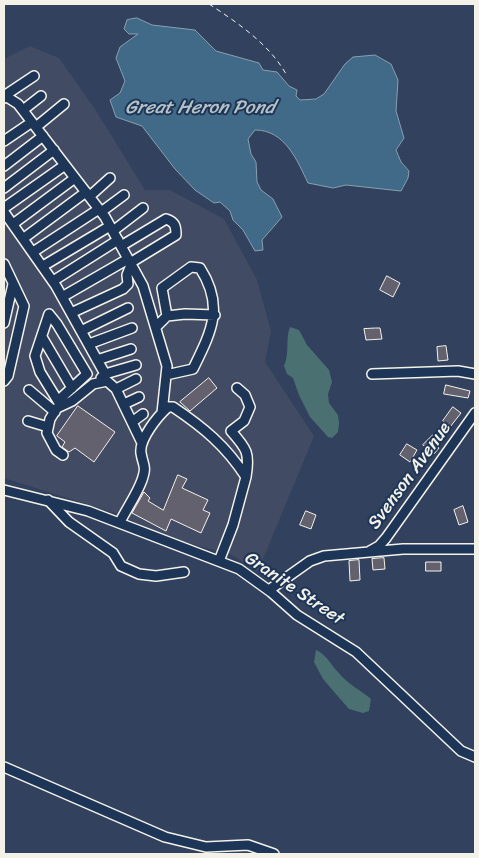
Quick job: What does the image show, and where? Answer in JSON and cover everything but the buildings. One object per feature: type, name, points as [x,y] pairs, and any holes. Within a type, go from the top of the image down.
[{"type":"street","points":[[4,97],[34,76]]},
{"type":"street","points":[[24,110],[41,96]]},
{"type":"street","points":[[4,97],[8,97],[24,110],[100,210],[112,228],[143,286],[157,326],[167,366],[162,413]]},
{"type":"street","points":[[4,141],[64,104]]},
{"type":"street","points":[[4,166],[43,136]]},
{"type":"street","points":[[4,188],[54,150]]},
{"type":"street","points":[[65,165],[4,210],[53,281],[105,374]]},
{"type":"street","points":[[13,224],[75,178]]},
{"type":"street","points":[[24,238],[110,178]]},
{"type":"street","points":[[33,252],[124,195]]},
{"type":"street","points":[[43,266],[112,228],[143,208]]},
{"type":"street","points":[[53,281],[119,243],[166,219],[172,220],[176,226],[176,235],[130,262],[62,297]]},
{"type":"street","points":[[71,313],[123,289],[128,284],[127,276],[130,262]]},
{"type":"street","points":[[166,375],[193,369],[207,340],[215,315],[209,282],[200,268],[191,267],[162,288],[167,316]]},
{"type":"street","points":[[4,381],[8,376],[24,306],[5,268]]},
{"type":"street","points":[[4,323],[13,284]]},
{"type":"street","points":[[82,331],[128,308]]},
{"type":"street","points":[[58,409],[40,372],[35,356],[49,314],[58,324],[86,374],[62,397],[58,409],[48,427],[47,433],[63,455]]},
{"type":"street","points":[[157,326],[167,316],[185,314],[215,315]]},
{"type":"street","points":[[88,344],[132,328]]},
{"type":"street","points":[[42,337],[72,388]]},
{"type":"street","points":[[97,360],[131,348]]},
{"type":"street","points":[[58,409],[72,402],[105,374],[136,365]]},
{"type":"street","points":[[372,374],[458,371],[475,374]]},
{"type":"street","points":[[116,389],[136,379]]},
{"type":"street","points":[[93,384],[107,381],[116,389],[142,443],[142,454],[146,464],[142,481],[120,522]]},
{"type":"street","points":[[219,561],[233,525],[249,461],[246,448],[231,432],[244,421],[250,407],[245,395],[237,388]]},
{"type":"street","points":[[29,390],[58,409]]},
{"type":"street","points":[[124,404],[139,397]]},
{"type":"street","points":[[142,443],[162,413],[168,407],[173,407],[196,422],[231,454],[246,477]]},
{"type":"street","name":"Svenson Avenue","points":[[368,552],[380,546],[475,413]]},
{"type":"street","points":[[132,422],[143,414]]},
{"type":"street","points":[[28,421],[48,427]]},
{"type":"street","name":"Granite Street","points":[[4,490],[47,500],[120,522],[170,544],[239,570],[269,590],[297,615],[356,652],[461,751],[475,757]]},
{"type":"street","points":[[47,500],[69,522],[113,553],[121,566],[139,574],[156,576],[184,572]]},
{"type":"street","points":[[269,590],[312,560],[324,556],[403,549],[475,549]]},
{"type":"street","points":[[4,767],[165,836],[206,847],[248,845],[262,852],[274,854]]},
{"type":"street","points":[[228,854],[235,846]]},
{"type":"path","points":[[209,4],[261,42],[276,57],[286,74]]},
{"type":"shaded area","points":[[30,46],[59,58],[95,109],[145,190],[170,190],[224,219],[257,280],[271,331],[265,362],[314,436],[258,571],[230,554],[176,540],[112,512],[4,478],[4,59]]},
{"type":"green space","points":[[290,327],[299,330],[307,345],[329,370],[332,382],[328,394],[329,403],[338,415],[339,423],[338,432],[332,438],[328,437],[310,417],[293,378],[287,374],[284,366]]},
{"type":"green space","points":[[316,650],[326,657],[346,680],[371,699],[369,711],[363,713],[349,709],[323,679],[314,662]]},
{"type":"water","name":"Great Heron Pond","points":[[137,18],[152,25],[195,30],[216,51],[259,63],[263,70],[277,72],[289,86],[297,90],[296,96],[300,100],[316,99],[324,94],[345,64],[353,57],[375,55],[391,64],[398,80],[396,111],[404,138],[396,150],[401,162],[409,171],[408,178],[401,191],[346,185],[333,188],[308,183],[294,156],[282,141],[265,131],[255,130],[248,139],[251,154],[256,162],[257,182],[261,190],[273,199],[282,217],[262,240],[263,250],[255,251],[243,230],[233,220],[230,211],[220,202],[214,203],[195,190],[175,169],[142,126],[116,117],[110,100],[120,93],[125,81],[116,58],[120,47],[138,34],[129,34],[124,29],[127,20]]}]
